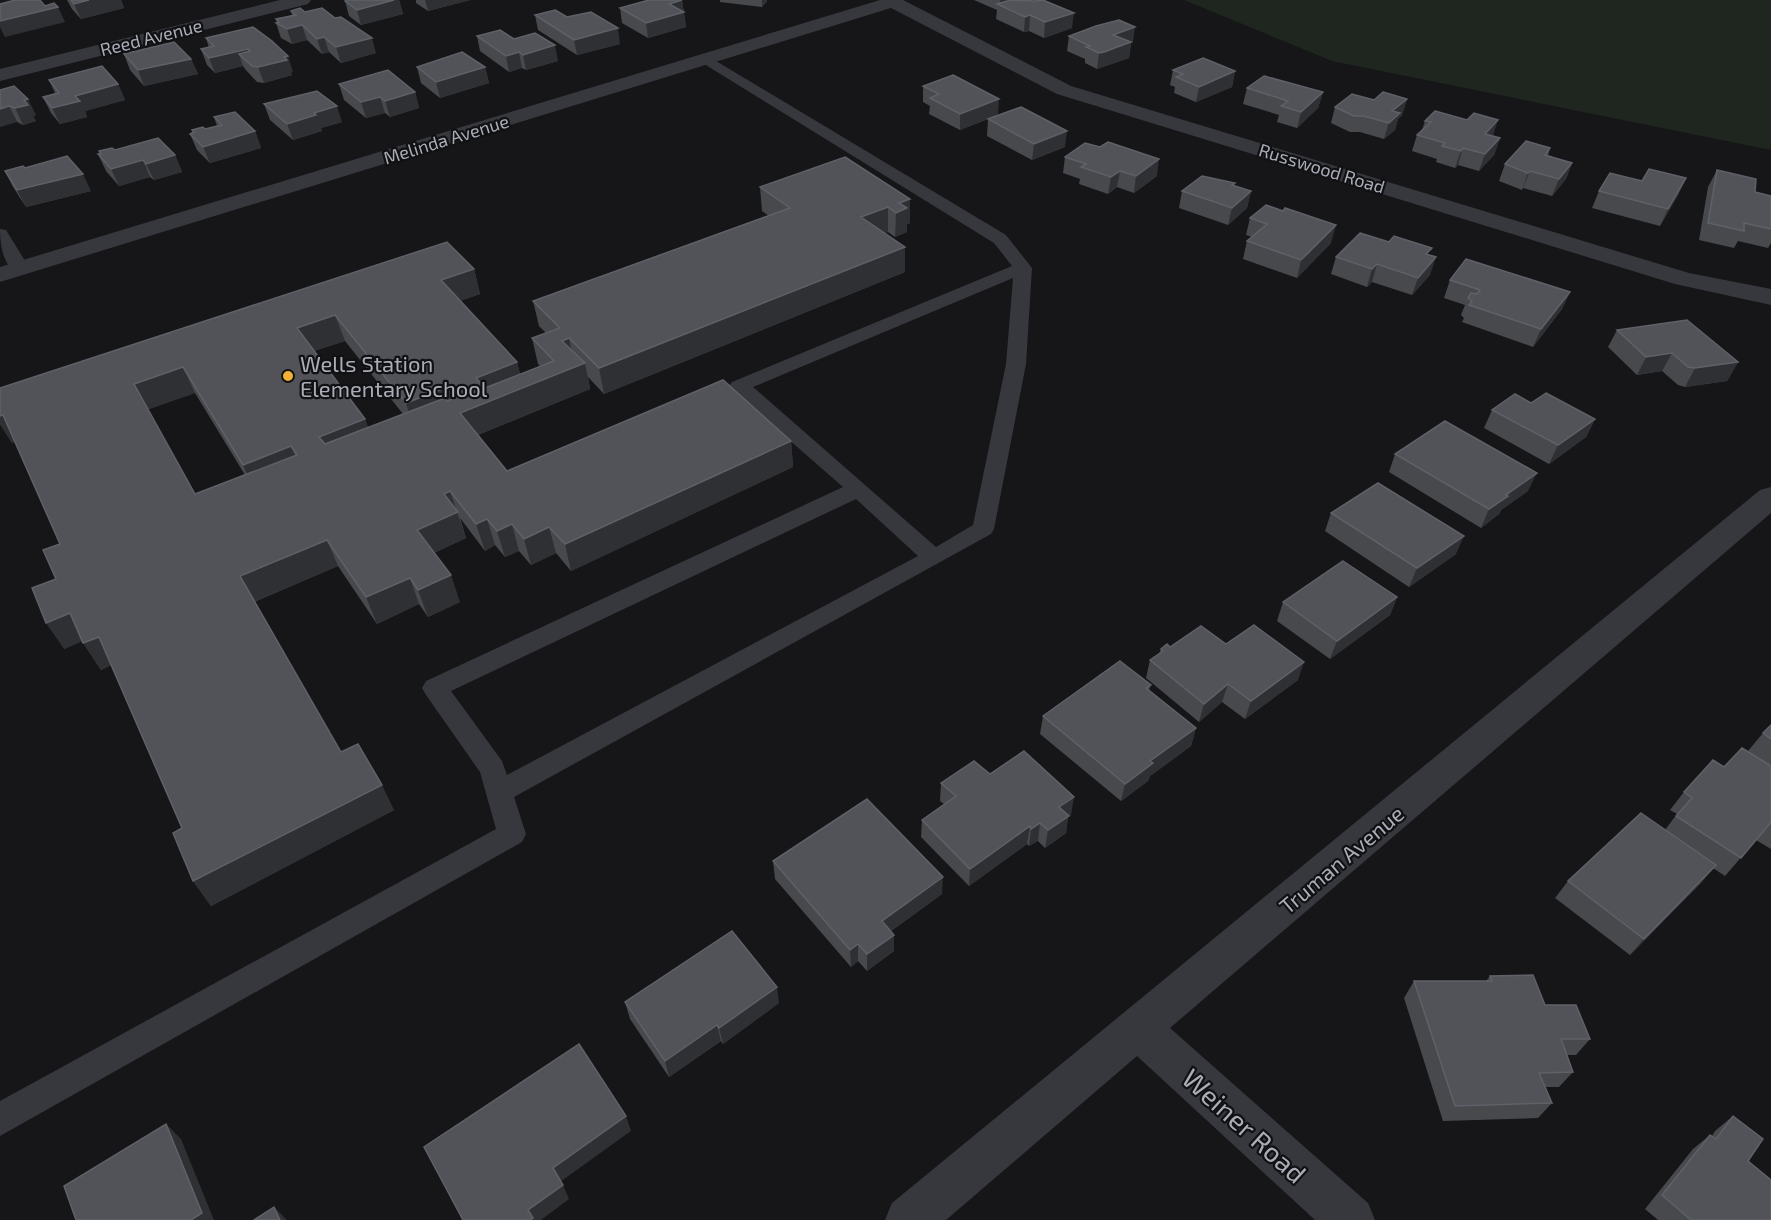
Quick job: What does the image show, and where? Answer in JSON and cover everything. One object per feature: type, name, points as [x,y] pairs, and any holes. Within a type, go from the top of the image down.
[{"type":"street","name":"Reed Avenue","points":[[0,75],[302,0]]},
{"type":"street","name":"Melinda Avenue","points":[[0,275],[891,1]]},
{"type":"street","name":"Russwood Road","points":[[891,1],[1064,90],[1684,279],[1771,297]]},
{"type":"street","name":"Truman Avenue","points":[[909,1220],[1771,497]]},
{"type":"street","name":"Weiner Road","points":[[1139,1029],[1351,1220]]},
{"type":"lane","points":[[499,792],[934,558],[983,529],[1016,364],[1023,268],[1000,239],[706,59]]},
{"type":"lane","points":[[0,234],[21,269]]},
{"type":"lane","points":[[934,558],[738,386],[1023,268]]},
{"type":"lane","points":[[0,1119],[512,834],[492,769],[435,688],[858,489]]},
{"type":"shaded area","points":[[1184,0],[1771,0],[1771,150],[1332,61]]},
{"type":"building","points":[[15,0],[40,0],[45,6],[54,3],[58,7],[0,21],[0,4]]},
{"type":"building","points":[[71,0],[89,0],[74,4]]},
{"type":"building","points":[[394,0],[357,10],[345,1]]},
{"type":"building","points":[[649,0],[682,0],[669,4],[684,12],[646,23],[620,8]]},
{"type":"building","points":[[1011,0],[1043,0],[1074,13],[1045,22],[1030,15],[1025,17],[997,4]]},
{"type":"building","points":[[300,8],[305,12],[322,8],[335,18],[341,17],[372,38],[336,47],[324,37],[317,39],[302,25],[287,29],[276,23],[279,22],[276,19],[296,15],[291,11]]},
{"type":"building","points":[[555,10],[567,17],[591,12],[618,28],[574,40],[535,15]]},
{"type":"building","points":[[1119,20],[1135,27],[1113,35],[1131,42],[1104,52],[1099,53],[1069,36],[1096,26]]},
{"type":"building","points":[[253,27],[288,56],[284,57],[287,60],[258,67],[252,66],[239,54],[250,51],[248,49],[209,58],[201,49],[214,46],[206,38]]},
{"type":"building","points":[[500,30],[514,39],[535,33],[555,45],[523,55],[519,52],[506,56],[477,36]]},
{"type":"building","points":[[174,42],[191,59],[138,70],[124,54]]},
{"type":"building","points":[[462,52],[485,67],[436,82],[417,67]]},
{"type":"building","points":[[1203,58],[1235,71],[1199,87],[1176,77],[1183,74],[1173,70]]},
{"type":"building","points":[[102,66],[118,84],[75,96],[80,101],[52,108],[43,97],[59,93],[49,80]]},
{"type":"building","points":[[388,70],[415,92],[385,101],[380,97],[361,102],[339,84]]},
{"type":"building","points":[[953,75],[999,99],[960,114],[930,98],[939,94],[923,86]]},
{"type":"building","points":[[1264,76],[1323,92],[1301,112],[1281,106],[1288,101],[1247,88]]},
{"type":"building","points":[[14,86],[28,99],[24,100],[28,105],[0,109],[0,90]]},
{"type":"building","points":[[317,91],[337,106],[287,124],[264,104]]},
{"type":"building","points":[[1383,92],[1407,99],[1392,111],[1400,113],[1389,123],[1364,116],[1354,116],[1335,107],[1352,94],[1374,100]]},
{"type":"building","points":[[1021,107],[1067,131],[1034,144],[988,119]]},
{"type":"building","points":[[1435,111],[1467,120],[1474,113],[1498,120],[1485,134],[1500,138],[1485,154],[1463,148],[1461,151],[1442,146],[1445,143],[1417,135],[1431,122],[1425,121]]},
{"type":"building","points":[[235,112],[255,131],[203,147],[190,134],[194,132],[192,130],[222,125],[214,117]]},
{"type":"building","points":[[158,138],[175,155],[146,164],[143,160],[111,169],[98,154],[101,154],[99,151],[112,148],[115,150]]},
{"type":"building","points":[[1526,141],[1550,148],[1545,155],[1572,163],[1559,179],[1530,171],[1528,173],[1505,164]]},
{"type":"building","points":[[1108,142],[1159,159],[1136,176],[1120,171],[1111,177],[1081,167],[1086,164],[1065,157],[1085,143],[1100,147]]},
{"type":"building","points":[[67,156],[83,174],[17,190],[5,171],[23,166],[25,168]]},
{"type":"building","points":[[845,157],[910,199],[899,203],[907,208],[896,213],[888,207],[861,217],[905,247],[599,368],[569,338],[562,341],[585,363],[460,413],[507,471],[723,380],[791,441],[565,544],[549,527],[524,539],[512,524],[497,531],[487,519],[476,524],[450,491],[444,494],[458,512],[417,530],[451,575],[418,590],[410,578],[366,597],[327,540],[240,576],[341,752],[358,744],[382,785],[193,881],[173,833],[182,828],[99,637],[83,643],[70,613],[46,623],[32,588],[56,579],[43,550],[60,544],[3,415],[0,416],[0,388],[447,242],[474,269],[441,280],[517,362],[476,378],[485,388],[554,361],[532,338],[560,328],[533,301],[790,208],[760,187]],"holes":[[[335,315],[406,403],[450,386],[459,396],[447,401],[445,398],[325,444],[319,437],[365,419],[297,328]],[[183,367],[243,465],[291,446],[297,455],[195,494],[134,384]]]},
{"type":"building","points":[[1649,169],[1686,178],[1668,209],[1599,191],[1610,173],[1642,181]]},
{"type":"building","points":[[1717,170],[1756,179],[1755,192],[1771,196],[1771,229],[1744,223],[1744,231],[1708,223]]},
{"type":"building","points":[[1202,176],[1235,183],[1232,185],[1251,191],[1232,208],[1182,191]]},
{"type":"building","points":[[1266,205],[1283,211],[1285,208],[1336,225],[1301,260],[1247,241],[1267,224],[1250,218]]},
{"type":"building","points":[[1360,233],[1389,242],[1394,236],[1432,248],[1426,254],[1436,257],[1418,278],[1377,264],[1372,269],[1336,257]]},
{"type":"building","points":[[1466,259],[1570,292],[1541,329],[1469,305],[1472,301],[1468,298],[1471,293],[1477,294],[1480,290],[1450,280]]},
{"type":"building","points":[[1687,320],[1738,362],[1695,368],[1688,367],[1672,353],[1646,357],[1617,330]]},
{"type":"building","points":[[1546,393],[1595,419],[1558,445],[1492,410],[1515,394],[1531,403]]},
{"type":"building","points":[[1445,421],[1537,473],[1489,509],[1395,454]]},
{"type":"building","points":[[1378,483],[1464,536],[1417,568],[1331,513]]},
{"type":"building","points":[[1343,561],[1397,597],[1337,641],[1283,602]]},
{"type":"building","points":[[1254,625],[1304,662],[1251,701],[1228,684],[1204,704],[1150,660],[1163,651],[1161,649],[1167,644],[1170,647],[1201,626],[1226,644]]},
{"type":"building","points":[[1120,661],[1151,685],[1146,688],[1196,728],[1150,761],[1153,763],[1125,784],[1043,716]]},
{"type":"building","points":[[1771,725],[1771,739],[1763,733]]},
{"type":"building","points":[[1742,748],[1771,766],[1771,822],[1741,858],[1676,816],[1692,798],[1684,792],[1713,760],[1724,767]]},
{"type":"building","points":[[1024,751],[1074,797],[1059,807],[1069,816],[1048,830],[1040,823],[1031,829],[1030,826],[970,869],[922,820],[956,796],[941,783],[974,761],[990,774]]},
{"type":"building","points":[[867,799],[943,877],[882,921],[894,935],[867,954],[858,944],[850,950],[773,861]]},
{"type":"building","points":[[1641,813],[1716,865],[1644,939],[1568,881]]},
{"type":"building","points":[[732,931],[777,987],[719,1028],[717,1025],[665,1061],[625,1002]]},
{"type":"building","points":[[1533,975],[1545,1005],[1576,1005],[1590,1039],[1561,1039],[1573,1072],[1539,1073],[1552,1103],[1455,1106],[1414,981],[1492,981],[1490,976]]},
{"type":"building","points":[[579,1044],[626,1116],[553,1168],[563,1185],[528,1210],[533,1218],[530,1220],[463,1220],[424,1147]]},
{"type":"building","points":[[1733,1116],[1763,1139],[1748,1161],[1771,1180],[1771,1220],[1691,1220],[1662,1195],[1710,1135],[1716,1139]]},
{"type":"building","points":[[166,1124],[202,1213],[191,1220],[76,1220],[64,1186]]},
{"type":"building","points":[[274,1207],[280,1220],[254,1220]]},
{"type":"place","name":"Wells Station Elementary School","points":[[288,376]]}]
